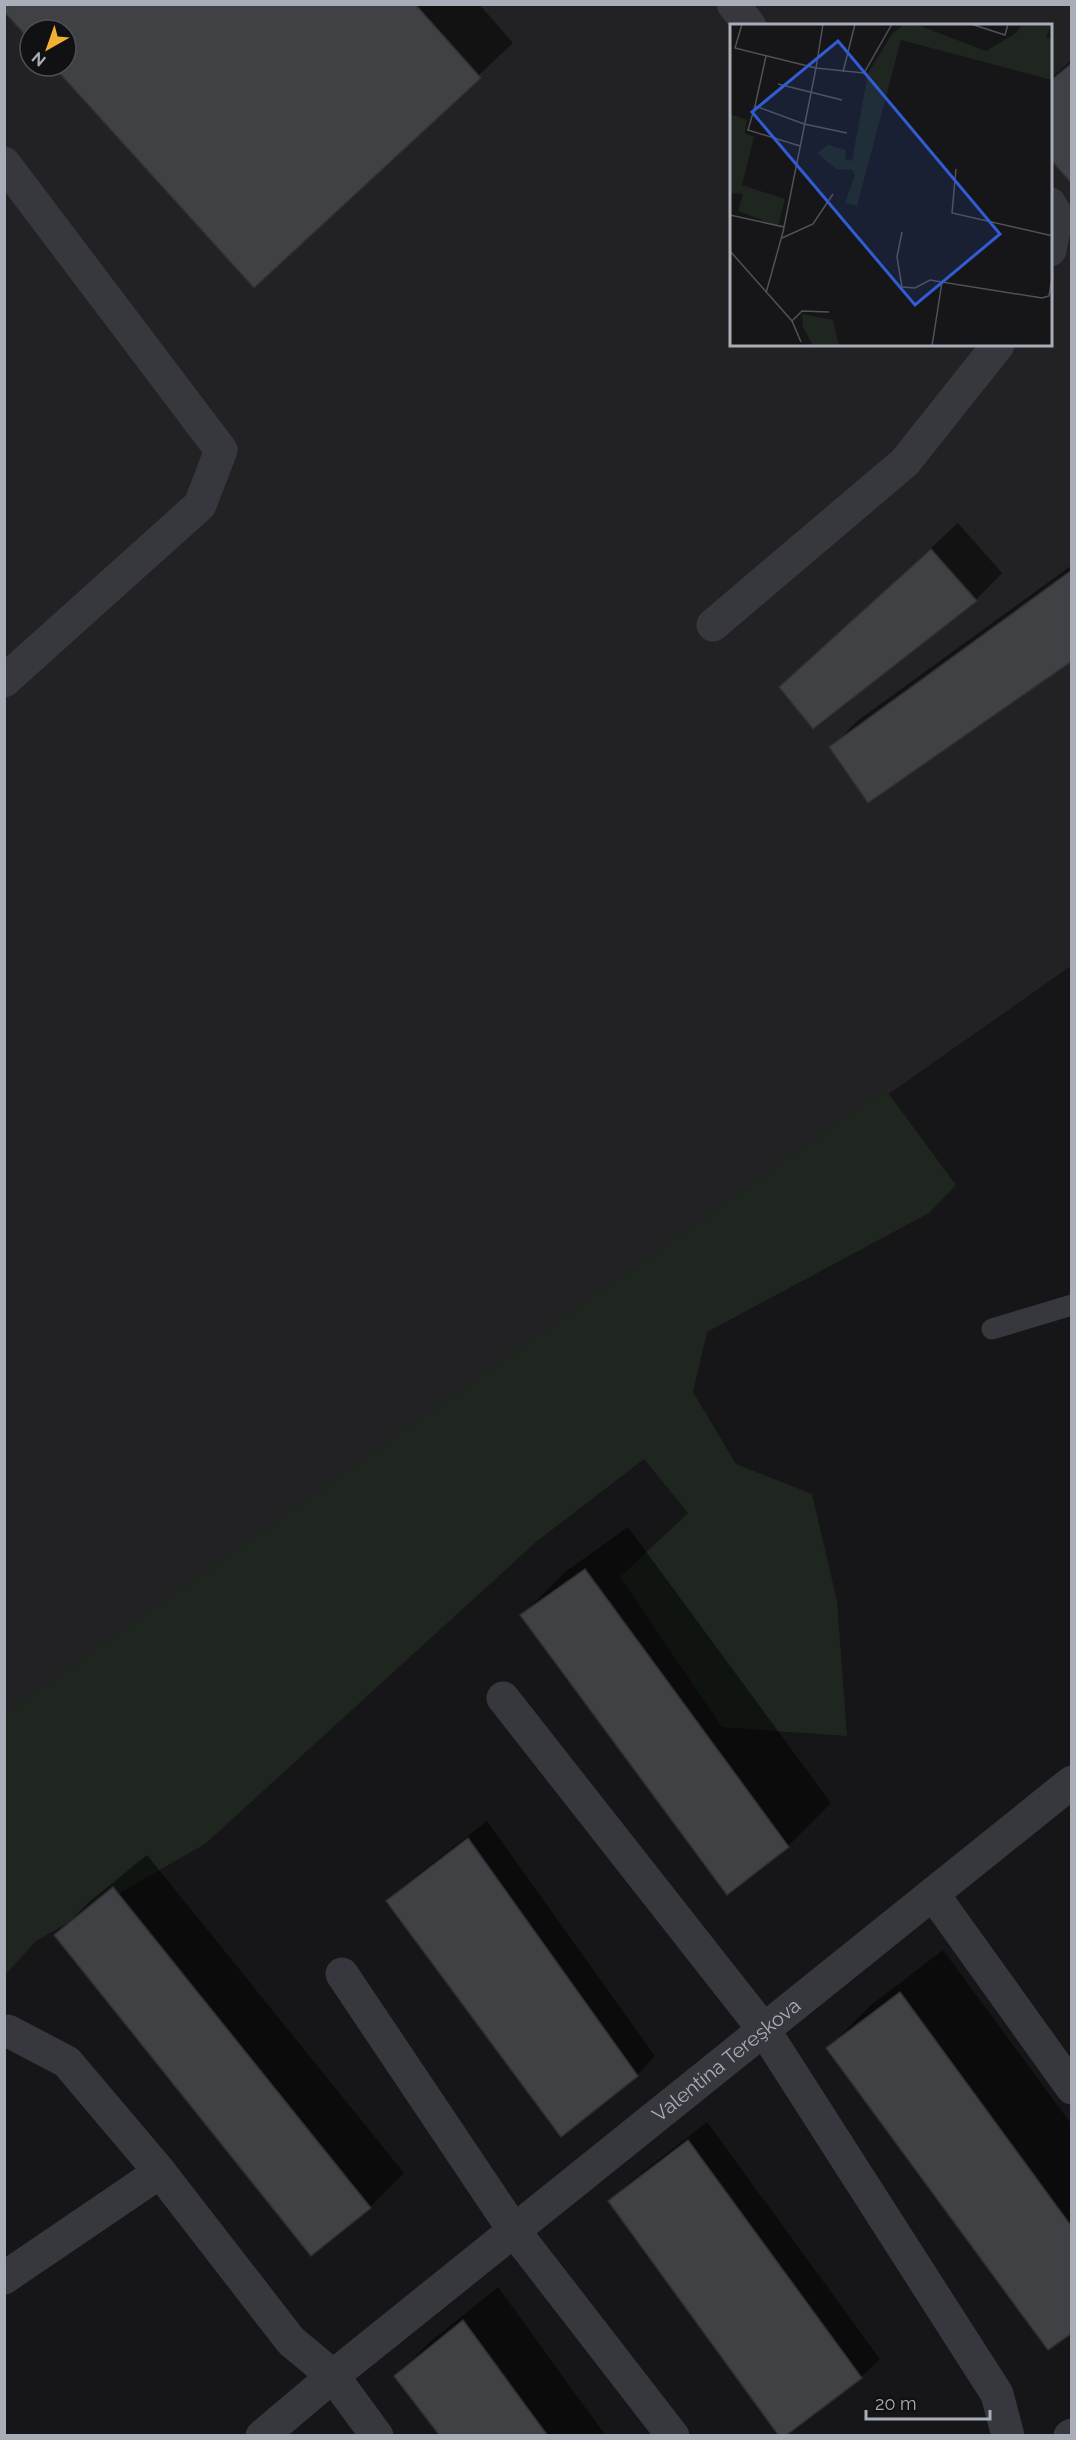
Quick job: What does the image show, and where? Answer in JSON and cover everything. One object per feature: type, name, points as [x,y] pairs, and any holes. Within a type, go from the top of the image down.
[{"type":"street","points":[[733,4],[748,24]]},
{"type":"street","points":[[4,163],[221,450],[200,505],[4,681]]},
{"type":"street","points":[[1052,207],[1057,216],[1052,240]]},
{"type":"street","points":[[713,625],[905,462],[997,346]]},
{"type":"street","points":[[503,1698],[764,2030],[997,2394],[1008,2436]]},
{"type":"street","name":"Valentina Tereşkova","points":[[262,2436],[333,2376],[515,2232],[1071,1782]]},
{"type":"street","points":[[933,1894],[1071,2088]]},
{"type":"street","points":[[342,1974],[515,2232],[673,2436]]},
{"type":"street","points":[[4,2032],[8,2031],[66,2062],[160,2172],[291,2341],[333,2376],[377,2436]]},
{"type":"street","points":[[4,2278],[160,2172]]},
{"type":"lane","points":[[992,1329],[1071,1305]]},
{"type":"shaded area","points":[[5,5],[1071,5],[1071,966],[5,1714]]},
{"type":"shaded area","points":[[885,1089],[956,1185],[929,1213],[707,1332],[693,1392],[736,1464],[812,1494],[837,1601],[847,1736],[722,1727],[620,1577],[688,1513],[644,1459],[536,1542],[205,1844],[36,1941],[5,1975],[5,1713]]},
{"type":"building","points":[[4,4],[415,4],[481,78],[254,288],[64,78],[78,78],[78,18],[18,18],[18,27],[4,12]]},
{"type":"building","points":[[1072,63],[1072,184],[1052,161],[1052,79]]},
{"type":"building","points":[[931,549],[977,601],[813,729],[779,687]]},
{"type":"building","points":[[1072,570],[1072,661],[868,803],[829,747]]},
{"type":"building","points":[[585,1569],[789,1847],[727,1895],[520,1615]]},
{"type":"building","points":[[468,1838],[638,2076],[561,2137],[386,1901]]},
{"type":"building","points":[[113,1887],[371,2208],[311,2256],[54,1935]]},
{"type":"building","points":[[900,1992],[1072,2227],[1072,2333],[1048,2350],[826,2048]]},
{"type":"building","points":[[688,2140],[862,2378],[785,2436],[779,2436],[608,2201]]},
{"type":"building","points":[[463,2320],[548,2436],[440,2436],[394,2376]]}]
